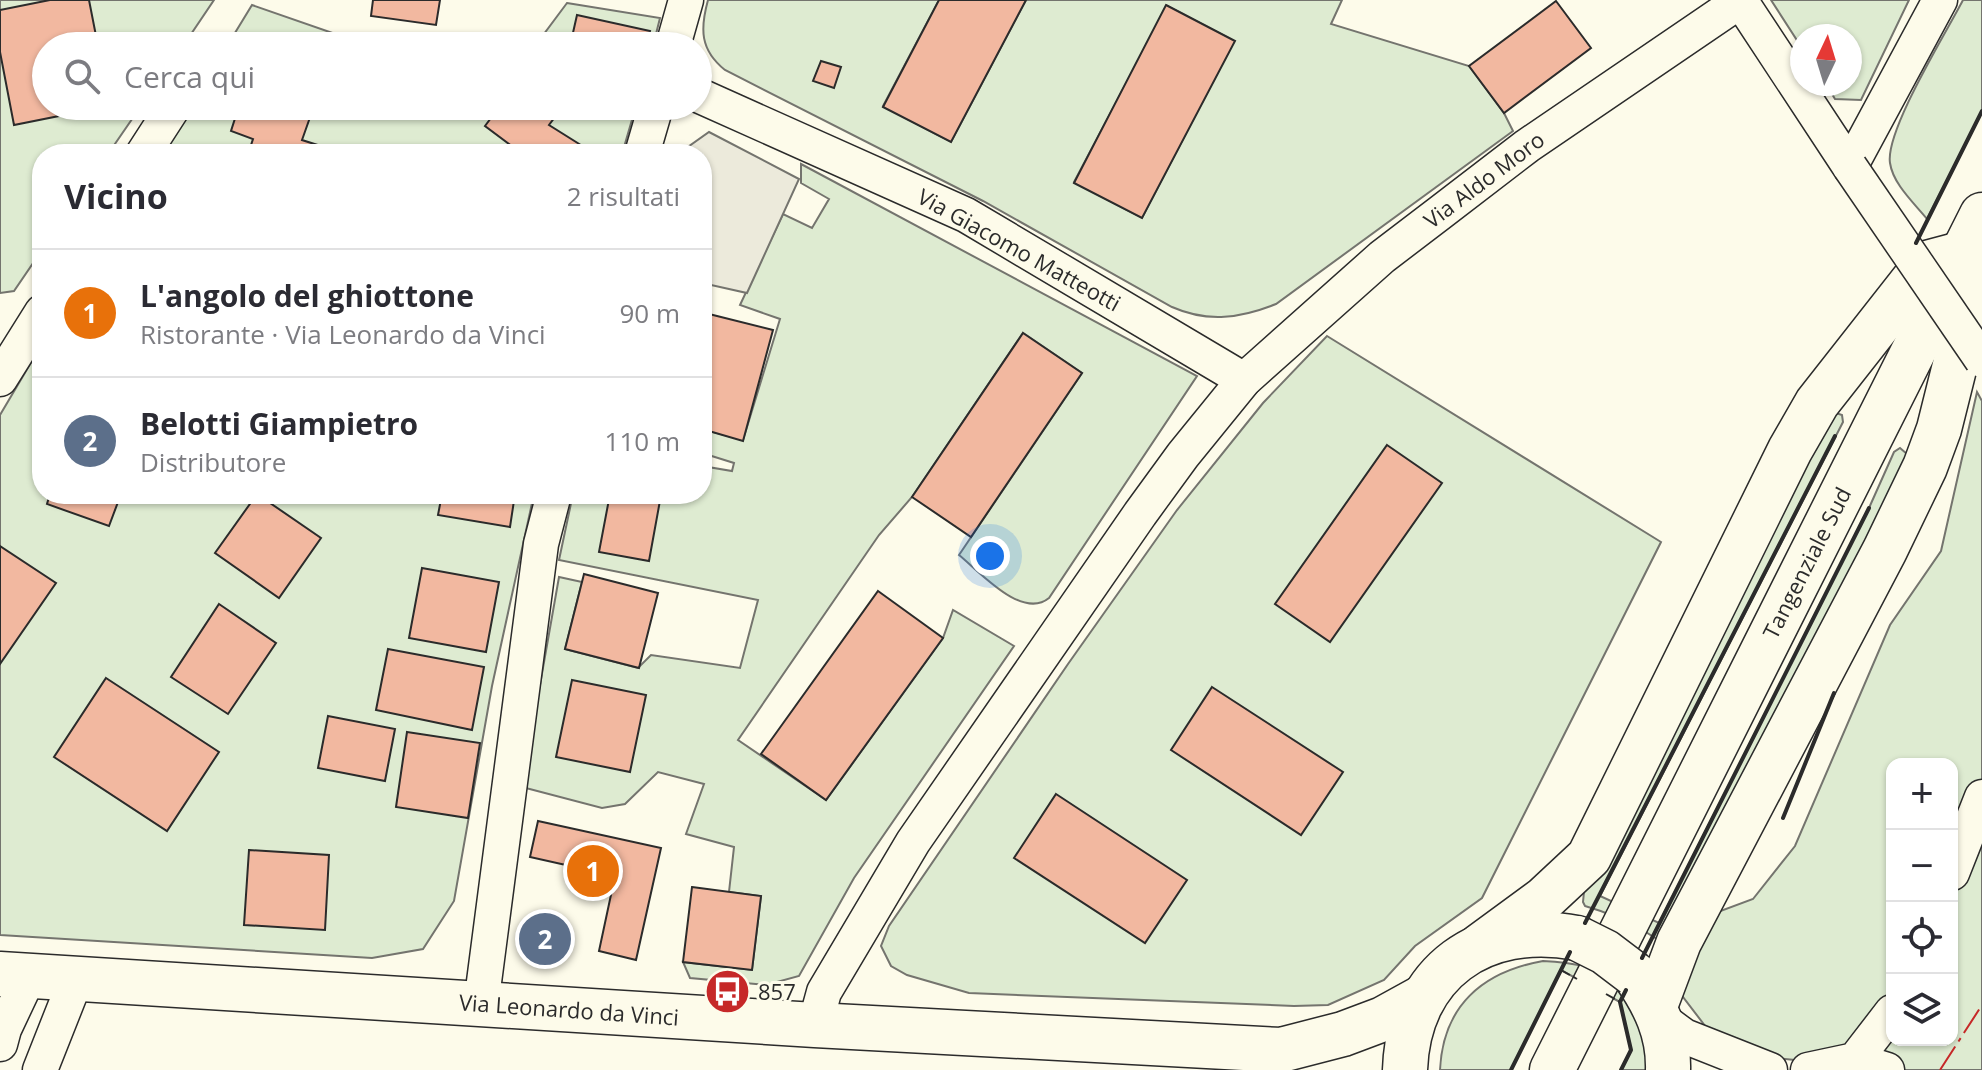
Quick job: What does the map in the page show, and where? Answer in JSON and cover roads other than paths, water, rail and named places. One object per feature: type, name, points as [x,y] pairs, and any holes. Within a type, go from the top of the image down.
[{"type":"main road","name":"Tangenziale Sud","points":[[1552,1070],[1982,215]]},
{"type":"main road","points":[[1405,1070],[1412,1022],[1423,997],[1437,978],[1544,899],[1589,857],[1790,450],[1817,403],[1927,263],[1963,253],[1981,289],[1958,353],[1939,429],[1925,467],[1885,550],[1650,1000]]},
{"type":"main road","points":[[1480,946],[1502,938],[1540,933],[1577,938],[1605,952],[1650,1000],[1666,1042],[1668,1070]]},
{"type":"main road","name":"Via Leonardo da Vinci","points":[[14,975],[815,1025],[1281,1050],[1343,1034],[1383,1019],[1423,997]]},
{"type":"main road","name":"Via Leonardo da Vinci","points":[[1281,1050],[1333,1070]]},
{"type":"street","points":[[677,32],[686,0]]},
{"type":"street","points":[[1740,0],[1982,360]]},
{"type":"street","name":"Via Aldo Moro","points":[[815,1025],[824,992],[913,842],[1140,514],[1244,380],[1382,257],[1490,174],[1740,0]]},
{"type":"street","points":[[1850,167],[1940,0]]},
{"type":"street","name":"Via Giacomo Matteotti","points":[[712,101],[966,215],[1244,380]]},
{"type":"street","points":[[149,144],[165,120]]},
{"type":"street","points":[[645,144],[652,120]]},
{"type":"street","points":[[0,379],[32,328]]},
{"type":"street","points":[[481,1005],[541,544],[551,504]]},
{"type":"street","points":[[1958,858],[1982,797]]},
{"type":"street","points":[[0,1044],[14,975]]},
{"type":"street","points":[[40,1070],[76,979]]},
{"type":"street","points":[[1650,1000],[1684,1036],[1770,1070]]},
{"type":"street","points":[[1808,1070],[1871,1065],[1886,1027]]},
{"type":"place","name":"L'angolo del ghiottone","points":[[593,871]]},
{"type":"place","name":"Belotti Giampietro","points":[[545,939]]},
{"type":"place","name":"857","points":[[727,992]]}]
